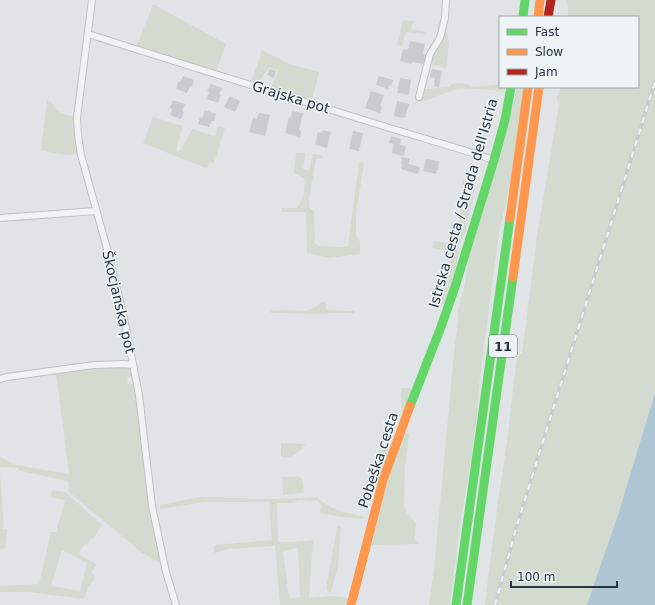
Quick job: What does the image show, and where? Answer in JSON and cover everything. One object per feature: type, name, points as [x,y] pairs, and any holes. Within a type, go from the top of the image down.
[{"type":"main road","points":[[523,16],[525,0]]},
{"type":"main road","points":[[538,16],[540,0]]},
{"type":"main road","points":[[548,16],[551,0]]},
{"type":"main road","name":"Istrska cesta / Strada dell'Istria","points":[[441,327],[494,160],[511,88]]},
{"type":"main road","name":"11","points":[[456,605],[528,88]]},
{"type":"main road","name":"11","points":[[467,605],[539,88]]},
{"type":"main road","name":"Pobeška cesta","points":[[351,605],[383,480],[441,327]]},
{"type":"street","name":"Škocjanska pot","points":[[92,0],[77,117],[78,135],[81,154],[124,318],[139,395],[152,506],[166,572],[176,605]]},
{"type":"street","points":[[419,97],[430,54],[440,38],[445,18],[446,0]]},
{"type":"street","name":"Grajska pot","points":[[88,34],[381,126],[467,150],[494,160]]},
{"type":"street","points":[[0,218],[96,211]]},
{"type":"street","points":[[0,379],[94,365],[133,365]]},
{"type":"shaded area","points":[[566,0],[655,0],[655,605],[485,605],[517,355],[522,353],[537,236],[559,105],[557,96],[561,88],[639,88],[639,16],[568,16]]},
{"type":"shaded area","points":[[153,4],[226,44],[216,72],[136,47]]},
{"type":"shaded area","points":[[403,20],[413,21],[411,29],[424,31],[426,34],[406,32],[402,46],[397,45]]},
{"type":"shaded area","points":[[445,29],[449,42],[446,68],[431,64],[433,55]]},
{"type":"shaded area","points":[[262,50],[290,64],[319,72],[312,102],[273,87],[272,85],[278,71],[270,67],[258,82],[251,83]]},
{"type":"shaded area","points":[[454,83],[468,84],[471,87],[499,83],[499,88],[505,88],[505,91],[459,88],[422,102],[425,89],[448,87]]},
{"type":"shaded area","points":[[517,88],[524,88],[509,191],[499,232],[480,378],[476,425],[460,523],[450,605],[429,605],[434,569],[458,310],[465,283],[469,257],[509,121]]},
{"type":"shaded area","points":[[47,100],[51,101],[58,111],[74,117],[78,154],[73,155],[41,150]]},
{"type":"shaded area","points":[[153,117],[183,126],[176,150],[177,152],[180,151],[192,129],[215,136],[218,126],[225,128],[214,163],[209,162],[207,168],[203,167],[143,143]]},
{"type":"shaded area","points":[[296,153],[306,153],[303,169],[309,171],[313,154],[323,155],[322,158],[316,159],[309,199],[310,210],[314,210],[315,243],[319,246],[348,246],[359,162],[364,163],[356,215],[356,235],[360,242],[360,254],[329,258],[307,253],[306,212],[282,212],[282,208],[297,208],[304,194],[304,178],[294,173]]},
{"type":"shaded area","points":[[463,180],[475,185],[474,192],[466,231],[459,246],[459,254],[450,291],[446,304],[441,304],[448,251],[432,248],[433,241],[456,243]]},
{"type":"shaded area","points":[[326,301],[326,310],[354,311],[354,313],[271,313],[270,311],[305,311]]},
{"type":"shaded area","points":[[124,366],[131,369],[134,376],[127,377],[128,384],[135,384],[162,565],[141,552],[69,492],[68,481],[20,471],[17,468],[0,467],[0,457],[13,464],[69,474],[56,373],[94,367]]},
{"type":"shaded area","points":[[401,388],[410,388],[411,391],[402,415]]},
{"type":"shaded area","points":[[404,433],[409,434],[405,466],[404,503],[407,513],[416,523],[415,539],[419,544],[372,545],[387,482]]},
{"type":"shaded area","points":[[281,443],[306,444],[292,456],[285,458],[281,457]]},
{"type":"shaded area","points":[[380,448],[389,449],[378,484],[372,480],[372,478]]},
{"type":"shaded area","points":[[0,473],[4,529],[7,529],[5,548],[0,549]]},
{"type":"shaded area","points":[[298,476],[302,479],[304,493],[283,495],[282,477]]},
{"type":"shaded area","points":[[52,490],[65,492],[102,525],[93,539],[91,539],[87,545],[85,544],[79,552],[81,556],[97,564],[92,572],[95,578],[88,587],[84,599],[28,592],[0,592],[0,586],[39,584],[51,532],[56,532],[65,500],[50,497]],"holes":[[[62,550],[87,563],[80,591],[51,586]]]},
{"type":"shaded area","points":[[199,497],[275,499],[317,497],[325,504],[339,511],[365,517],[362,519],[319,513],[322,507],[317,500],[300,500],[291,503],[277,503],[278,542],[313,540],[309,598],[330,596],[349,598],[347,605],[280,605],[275,546],[229,549],[214,553],[214,545],[272,540],[269,502],[204,502],[160,509],[160,505]],"holes":[[[298,548],[300,597],[289,598],[283,551]]]},
{"type":"shaded area","points":[[339,525],[341,527],[338,566],[331,592],[328,592],[326,589],[337,527]]},
{"type":"water","points":[[655,393],[655,605],[587,605],[619,512]]},
{"type":"building","points":[[410,41],[425,44],[423,54],[427,55],[425,64],[412,62],[412,64],[400,61],[403,49],[408,50]]},
{"type":"building","points":[[270,69],[276,71],[274,78],[267,75]]},
{"type":"building","points":[[432,69],[442,71],[439,87],[434,86],[435,78],[430,77]]},
{"type":"building","points":[[183,76],[194,80],[192,87],[190,86],[187,93],[176,89],[178,82],[180,82]]},
{"type":"building","points":[[379,76],[393,80],[388,89],[376,85]]},
{"type":"building","points":[[400,78],[411,80],[409,95],[397,93]]},
{"type":"building","points":[[211,84],[222,88],[219,94],[221,95],[218,103],[207,99],[209,92],[207,91]]},
{"type":"building","points":[[371,91],[384,95],[380,106],[382,106],[380,113],[365,108]]},
{"type":"building","points":[[230,96],[240,101],[235,112],[224,107]]},
{"type":"building","points":[[173,100],[185,104],[181,119],[170,115],[172,109],[170,108]]},
{"type":"building","points":[[397,101],[409,104],[405,118],[394,116]]},
{"type":"building","points":[[205,110],[216,114],[214,121],[212,121],[209,127],[198,124],[200,117],[202,118]]},
{"type":"building","points":[[292,111],[303,113],[299,130],[301,131],[300,137],[285,133]]},
{"type":"building","points":[[259,113],[270,115],[265,136],[249,132],[253,118],[257,119]]},
{"type":"building","points":[[323,130],[331,132],[327,148],[315,145],[318,132],[322,133]]},
{"type":"building","points":[[353,131],[363,133],[359,151],[349,149]]},
{"type":"building","points":[[391,136],[401,139],[400,145],[406,146],[404,156],[392,153],[394,144],[389,143]]},
{"type":"building","points":[[402,157],[410,159],[408,164],[420,167],[418,174],[401,169]]},
{"type":"building","points":[[426,159],[439,161],[436,174],[423,171]]},
{"type":"railway","points":[[495,605],[517,525],[655,82]]},
{"type":"traffic: fast","points":[[523,16],[525,0]]},
{"type":"traffic: fast","points":[[410,406],[455,287],[494,160],[505,120],[511,88]]},
{"type":"traffic: fast","points":[[456,605],[510,218]]},
{"type":"traffic: fast","points":[[467,605],[513,277]]},
{"type":"traffic: slow","points":[[538,16],[540,0]]},
{"type":"traffic: slow","points":[[510,218],[528,88]]},
{"type":"traffic: slow","points":[[513,277],[539,88]]},
{"type":"traffic: slow","points":[[351,605],[383,480],[410,406]]},
{"type":"traffic: jam","points":[[548,16],[551,0]]}]
